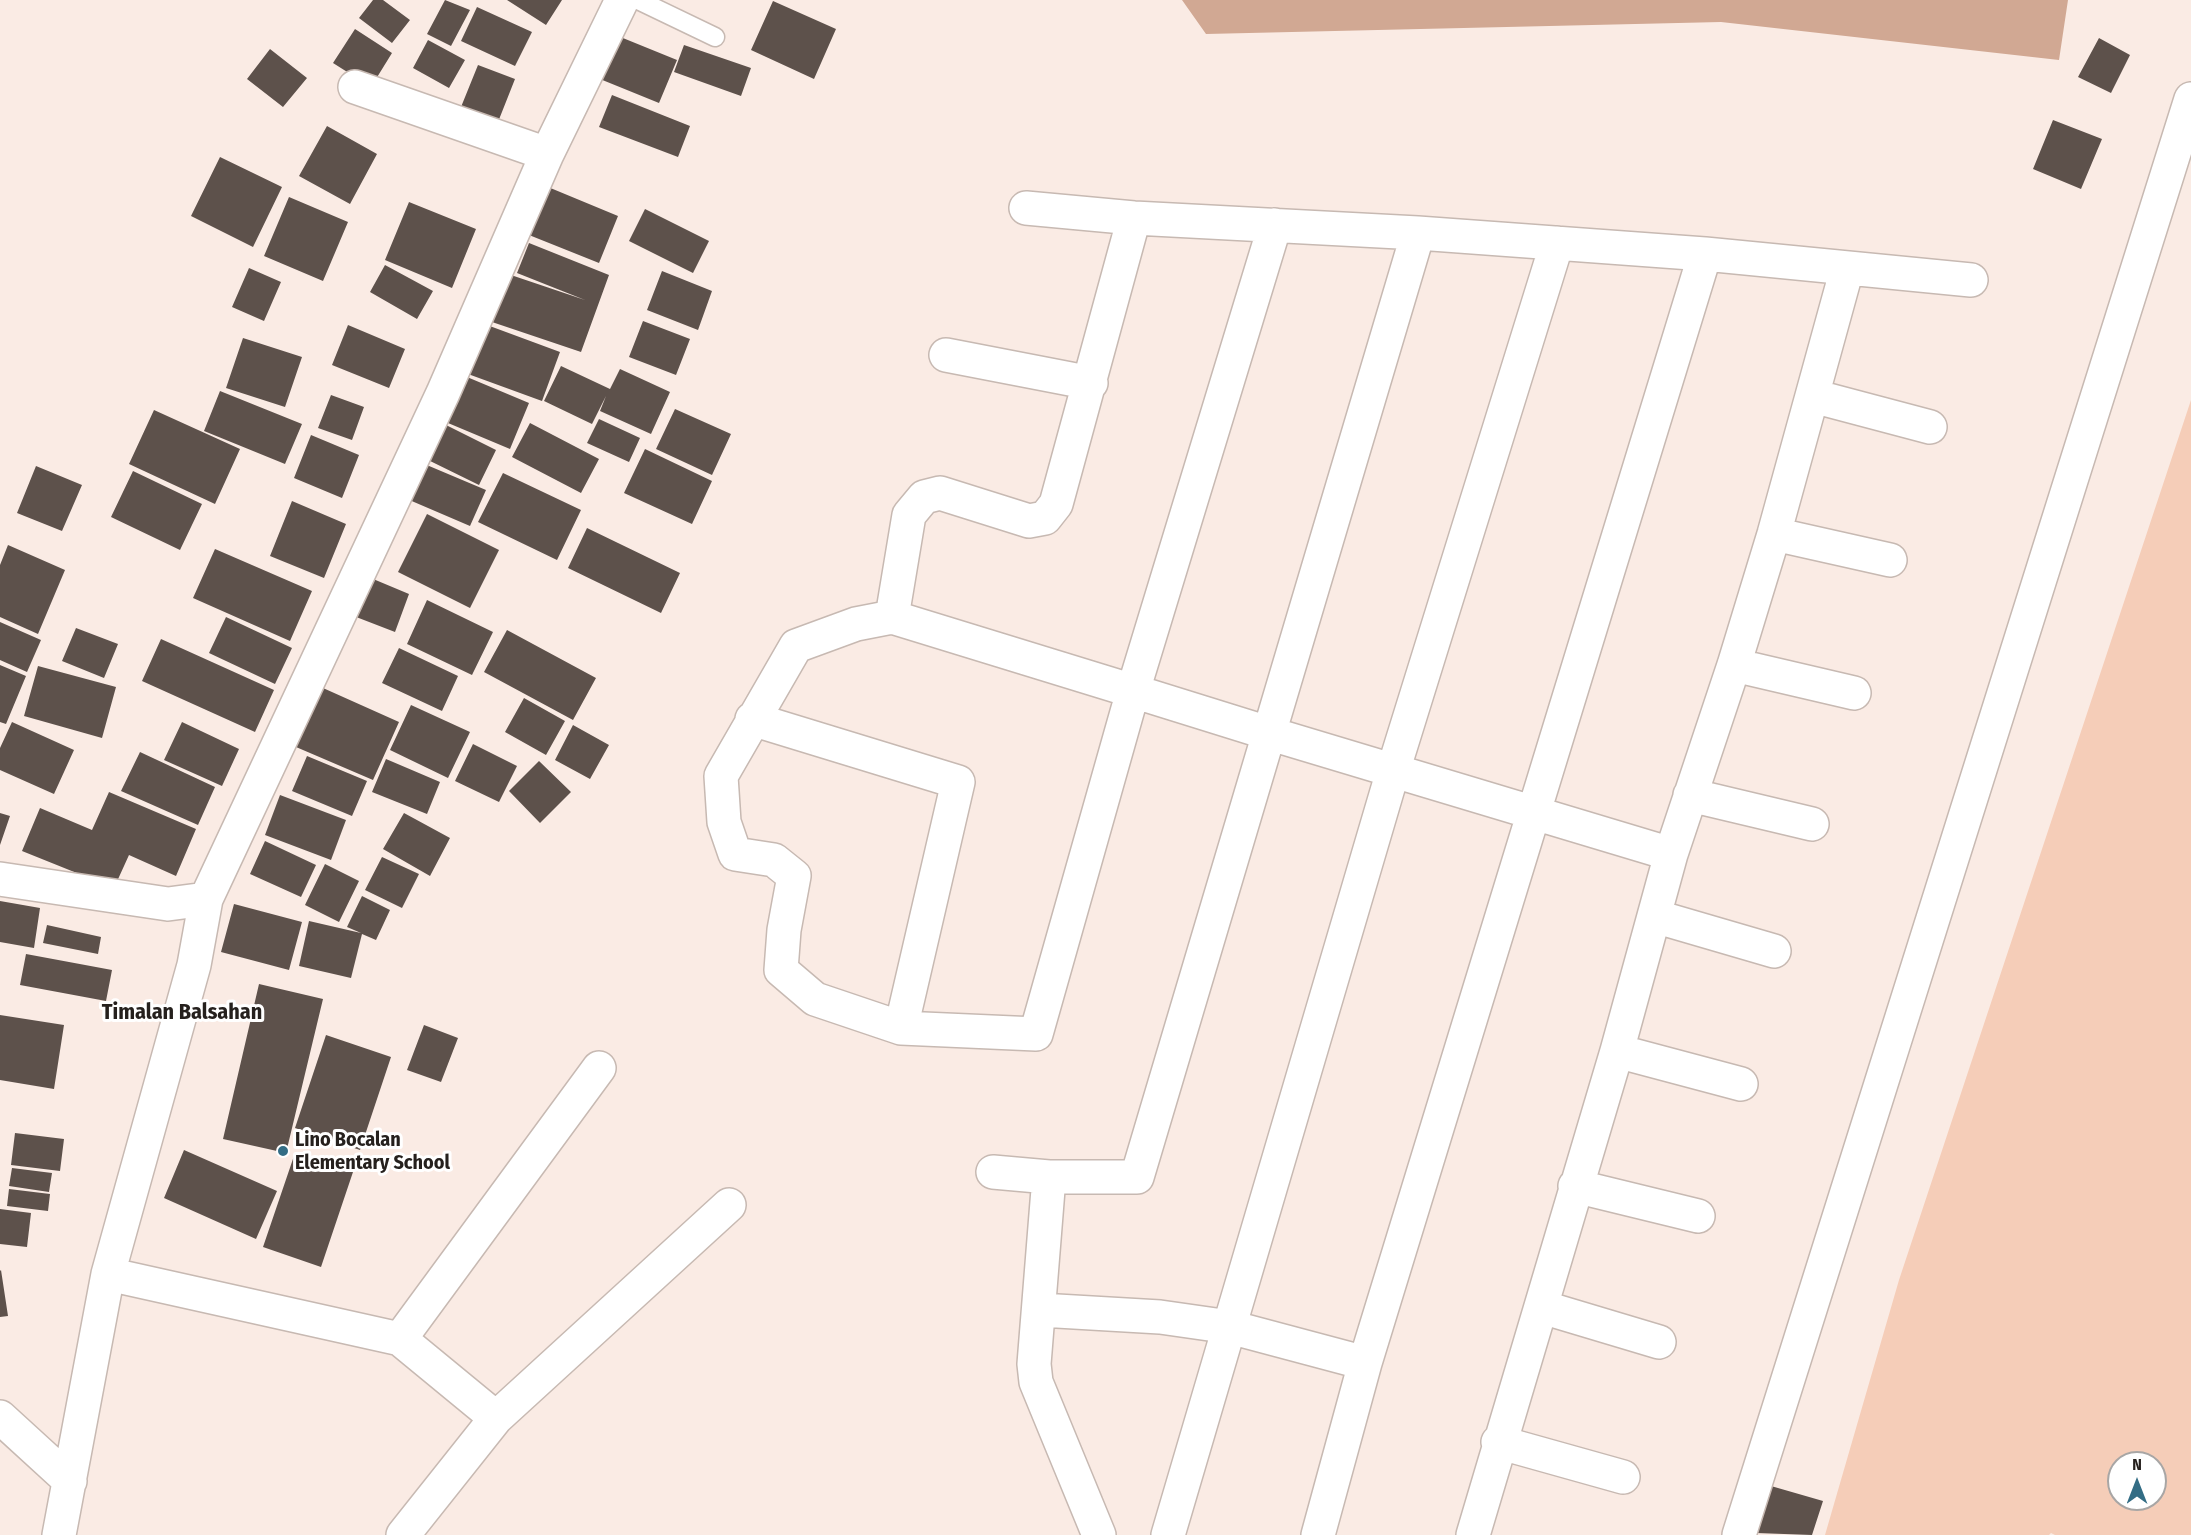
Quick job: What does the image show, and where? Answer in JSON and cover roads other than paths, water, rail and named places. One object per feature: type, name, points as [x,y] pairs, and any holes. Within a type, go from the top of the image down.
[{"type":"street","points":[[59,1535],[108,1274],[194,965],[206,899],[443,393],[547,154],[622,0]]},
{"type":"street","points":[[355,87],[547,154]]},
{"type":"street","points":[[1739,1535],[2191,99]]},
{"type":"street","points":[[1026,208],[1134,218],[1418,233],[1705,254],[1971,280]]},
{"type":"street","points":[[892,617],[909,515],[924,497],[940,493],[1029,521],[1045,518],[1056,504],[1091,383],[1134,218]]},
{"type":"street","points":[[1275,225],[1133,691],[1036,1034],[901,1028],[815,999],[782,970],[784,930],[794,876],[774,860],[735,854],[724,822],[721,776],[796,646],[856,624],[892,617],[1133,691],[1268,733],[1671,854]]},
{"type":"street","points":[[993,1172],[1049,1177],[1137,1177],[1418,233]]},
{"type":"street","points":[[1168,1535],[1393,771],[1557,243]]},
{"type":"street","points":[[1318,1535],[1365,1363],[1705,254]]},
{"type":"street","points":[[1473,1535],[1498,1442],[1542,1306],[1575,1186],[1617,1051],[1671,854],[1734,666],[1774,534],[1847,269]]},
{"type":"street","points":[[946,355],[1091,383]]},
{"type":"street","points":[[1813,396],[1930,427]]},
{"type":"street","points":[[1774,534],[1890,560]]},
{"type":"street","points":[[1734,666],[1854,693]]},
{"type":"street","points":[[752,719],[958,782],[901,1028]]},
{"type":"street","points":[[1690,795],[1812,824]]},
{"type":"street","points":[[0,879],[168,904],[206,899]]},
{"type":"street","points":[[1653,916],[1774,951]]},
{"type":"street","points":[[1617,1051],[1741,1084]]},
{"type":"street","points":[[400,1339],[599,1068]]},
{"type":"street","points":[[1049,1177],[1048,1215],[1042,1255],[1040,1310],[1034,1364],[1036,1382],[1099,1535]]},
{"type":"street","points":[[1575,1186],[1698,1216]]},
{"type":"street","points":[[403,1535],[496,1418],[729,1205]]},
{"type":"street","points":[[108,1274],[400,1339],[496,1418]]},
{"type":"street","points":[[1542,1306],[1659,1342]]},
{"type":"street","points":[[1040,1310],[1160,1317],[1230,1327],[1365,1363]]},
{"type":"street","points":[[0,1417],[70,1480]]},
{"type":"street","points":[[1498,1442],[1623,1477]]},
{"type":"lane","points":[[638,0],[716,37]]},
{"type":"place","name":"Lino Bocalan Elementary School","points":[[283,1151]]},
{"type":"district","name":"Timalan Balsahan","points":[[182,1013]]}]
